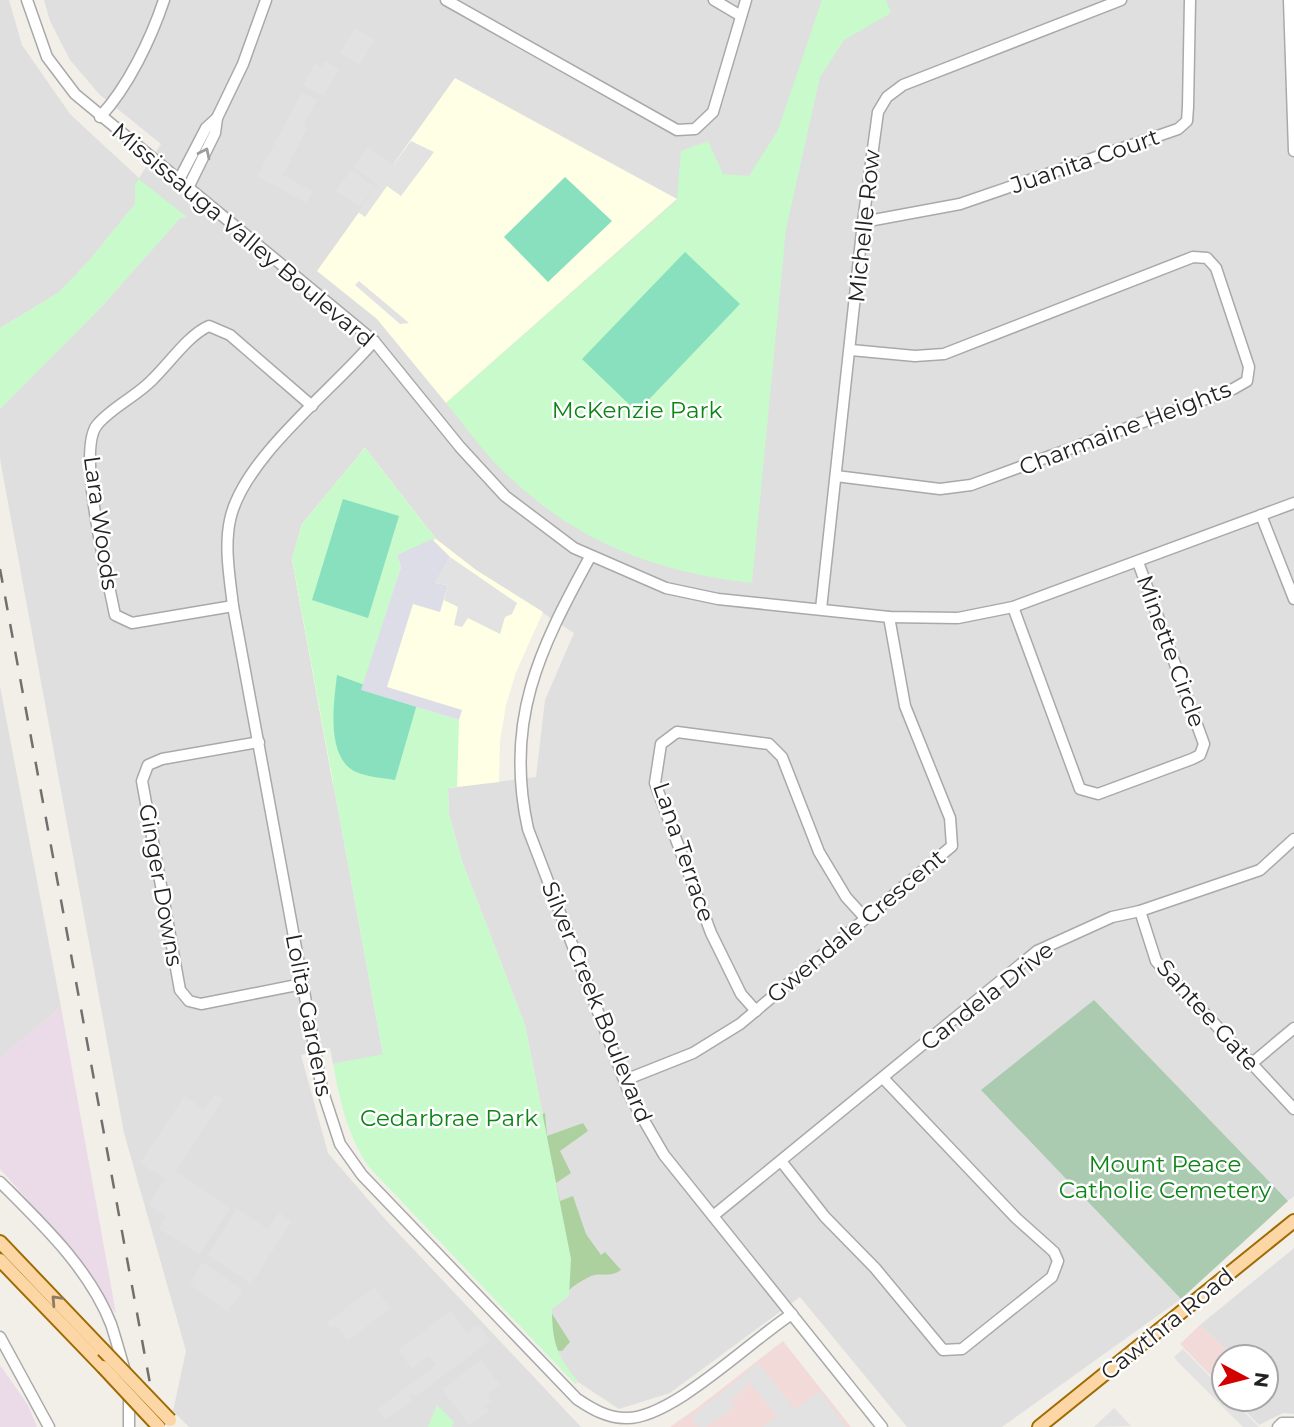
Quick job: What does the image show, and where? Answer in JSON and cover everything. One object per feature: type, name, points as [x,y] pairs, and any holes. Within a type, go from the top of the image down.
[{"type":"main road","name":"Cawthra Road","points":[[1039,1427],[1294,1221]]},
{"type":"main road","points":[[0,1242],[170,1425]]},
{"type":"main road","points":[[0,1259],[103,1367],[170,1425]]},
{"type":"street","name":"Mississauga Valley Boulevard","points":[[27,0],[47,57],[68,86],[100,117],[374,341],[489,480],[552,534],[590,557],[666,588],[718,599],[889,617],[958,618],[1013,607],[1294,503]]},
{"type":"street","points":[[100,117],[111,105],[138,58],[164,0]]},
{"type":"street","points":[[188,188],[215,132],[217,118],[243,64],[266,0]]},
{"type":"street","points":[[446,0],[677,130],[695,129],[713,112],[746,0]]},
{"type":"street","points":[[714,0],[741,16]]},
{"type":"street","name":"Michelle Row","points":[[821,609],[863,222],[878,112],[887,97],[904,85],[1121,0]]},
{"type":"street","name":"Juanita Court","points":[[863,222],[960,204],[1178,129],[1186,121],[1188,107],[1190,0]]},
{"type":"street","points":[[1289,0],[1294,151]]},
{"type":"street","points":[[179,180],[206,128],[217,118]]},
{"type":"street","name":"Charmaine Heights","points":[[836,476],[940,489],[971,485],[1233,389],[1247,380],[1249,367],[1216,268],[1207,258],[1193,257],[944,354],[915,356],[851,350]]},
{"type":"street","name":"Lara Woods","points":[[233,606],[132,623],[115,615],[89,473],[89,448],[96,426],[144,389],[181,352],[194,332],[209,326],[230,335],[312,406]]},
{"type":"street","name":"Lolita Gardens","points":[[374,341],[258,465],[240,494],[230,520],[228,555],[233,606],[302,984],[322,1089],[340,1144],[362,1175],[577,1399],[602,1414],[628,1418],[660,1411],[792,1314]]},
{"type":"street","points":[[1261,515],[1294,599]]},
{"type":"street","name":"Silver Creek Boulevard","points":[[590,557],[533,676],[521,727],[520,783],[528,830],[631,1098],[664,1154],[882,1427]]},
{"type":"street","name":"Minette Circle","points":[[1013,607],[1080,789],[1098,794],[1192,759],[1200,755],[1204,744],[1138,562]]},
{"type":"street","name":"Gwendale Crescent","points":[[625,1080],[693,1054],[740,1024],[952,846],[954,832],[905,706],[889,617]]},
{"type":"street","name":"Lana Terrace","points":[[756,1011],[741,994],[711,933],[655,783],[661,744],[677,732],[769,744],[782,757],[819,852],[846,897],[865,918]]},
{"type":"street","name":"Ginger Downs","points":[[259,742],[162,759],[148,765],[142,781],[180,990],[189,1001],[201,1004],[302,984]]},
{"type":"street","name":"Candela Drive","points":[[713,1216],[1037,951],[1112,918],[1260,870],[1294,839]]},
{"type":"street","name":"Santee Gate","points":[[1140,911],[1156,961],[1294,1109]]},
{"type":"street","points":[[1251,1063],[1294,1028]]},
{"type":"street","points":[[781,1161],[825,1217],[875,1268],[943,1350],[962,1349],[1052,1277],[1058,1261],[1054,1252],[1016,1218],[883,1078]]},
{"type":"street","points":[[0,1182],[51,1234],[101,1305],[128,1380],[129,1427]]},
{"type":"street","points":[[0,1337],[49,1427]]},
{"type":"street","points":[[1278,1427],[1282,1423],[1294,1423]]},
{"type":"shaded area","points":[[0,0],[9,0],[22,45],[70,114],[139,178],[161,144],[99,94],[70,60],[50,21],[44,0],[1294,0],[1294,1196],[1288,1201],[982,1090],[1181,1299],[1002,1427],[907,1427],[800,1297],[670,1393],[619,1409],[578,1382],[560,1359],[552,1330],[552,1308],[571,1259],[525,1025],[462,861],[449,814],[448,788],[536,777],[545,700],[574,633],[476,570],[436,539],[364,448],[292,559],[383,1055],[333,1064],[330,1048],[301,1055],[328,1153],[384,1218],[581,1427],[189,1427],[173,1411],[186,1351],[124,1133],[0,459],[0,409],[104,304],[180,218],[186,217],[135,184],[135,204],[88,262],[58,293],[0,328]]},
{"type":"shaded area","points":[[355,28],[375,40],[360,65],[340,53]]},
{"type":"shaded area","points":[[325,61],[339,69],[324,96],[303,85],[315,64],[321,68]]},
{"type":"shaded area","points":[[455,78],[677,199],[446,403],[377,319],[317,271]]},
{"type":"shaded area","points":[[302,92],[317,100],[303,126],[307,129],[283,175],[313,191],[306,203],[257,176]]},
{"type":"shaded area","points":[[411,141],[434,152],[401,196],[387,186],[365,217],[358,212],[378,185],[353,167],[368,146],[393,165]]},
{"type":"shaded area","points":[[351,169],[375,187],[360,207],[336,191]]},
{"type":"shaded area","points":[[359,281],[409,323],[400,324],[355,285]]},
{"type":"shaded area","points":[[365,448],[436,539],[476,570],[543,612],[516,672],[506,705],[500,741],[499,782],[448,788],[333,784],[292,559],[302,524]]},
{"type":"shaded area","points":[[432,539],[450,557],[435,583],[448,585],[440,612],[413,604],[387,687],[462,710],[459,720],[361,690],[401,567],[397,555]]},
{"type":"shaded area","points":[[450,557],[517,603],[512,614],[505,617],[500,634],[468,618],[462,627],[454,625],[458,607],[444,600],[448,585],[435,583]]},
{"type":"shaded area","points":[[0,686],[61,1007],[0,1058]]},
{"type":"shaded area","points":[[61,1007],[116,1314],[70,1247],[0,1169],[0,1058]]},
{"type":"shaded area","points":[[215,1094],[223,1099],[176,1171],[230,1208],[199,1255],[158,1228],[166,1217],[148,1205],[165,1179],[140,1163],[184,1096],[204,1109]]},
{"type":"shaded area","points":[[237,1209],[268,1229],[279,1213],[292,1221],[251,1284],[208,1255]]},
{"type":"shaded area","points":[[1294,1248],[1294,1414],[1283,1413],[1259,1425],[1247,1413],[1280,1413],[1280,1343],[1219,1343],[1200,1325]]},
{"type":"shaded area","points":[[202,1262],[243,1290],[227,1312],[190,1284]]},
{"type":"shaded area","points":[[374,1287],[391,1308],[348,1341],[336,1325],[331,1329],[326,1323]]},
{"type":"shaded area","points":[[451,1311],[467,1333],[478,1325],[490,1341],[415,1397],[412,1393],[409,1396],[412,1400],[385,1420],[377,1409],[436,1365],[429,1356],[412,1369],[398,1350]]},
{"type":"shaded area","points":[[1200,1325],[1219,1343],[1210,1343],[1210,1375],[1180,1344]]},
{"type":"shaded area","points":[[783,1341],[851,1427],[670,1427],[697,1408]]},
{"type":"shaded area","points":[[1183,1349],[1210,1377],[1210,1394],[1178,1362],[1174,1357]]},
{"type":"shaded area","points":[[481,1360],[500,1385],[487,1394],[492,1402],[485,1407],[489,1411],[469,1426],[442,1389]]},
{"type":"shaded area","points":[[758,1363],[795,1409],[820,1391],[846,1427],[763,1427],[777,1416],[750,1383],[730,1401],[735,1407],[706,1427],[698,1427],[691,1417]]},
{"type":"shaded area","points":[[0,1365],[28,1405],[37,1427],[0,1427]]},
{"type":"shaded area","points":[[1114,1408],[1131,1426],[1094,1427]]},
{"type":"shaded area","points":[[1229,1413],[1246,1413],[1259,1427],[1243,1427]]},
{"type":"green space","name":"McKenzie Park","points":[[822,0],[886,0],[891,13],[844,40],[820,77],[786,229],[752,583],[715,578],[646,560],[583,532],[525,491],[497,465],[446,403],[677,200],[681,151],[708,141],[723,174],[749,176],[778,130]]},
{"type":"green space","points":[[565,177],[612,221],[548,282],[504,237]]},
{"type":"green space","points":[[139,179],[187,217],[180,218],[104,304],[0,409],[0,328],[58,293],[88,262],[135,204],[135,184]]},
{"type":"green space","points":[[685,252],[740,304],[637,412],[582,359]]},
{"type":"green space","name":"Cedarbrae Park","points":[[365,448],[436,539],[397,555],[401,567],[362,690],[459,720],[457,787],[448,788],[449,814],[462,861],[525,1025],[571,1259],[569,1296],[552,1309],[553,1331],[557,1348],[578,1382],[575,1384],[368,1166],[345,1117],[338,1091],[333,1064],[383,1054],[292,559],[302,524]]},
{"type":"green space","points":[[343,499],[399,516],[368,618],[312,600]]},
{"type":"green space","points":[[337,675],[417,704],[395,780],[356,772],[346,765],[340,755],[334,728]]},
{"type":"green space","name":"Mount Peace Catholic Cemetery","points":[[1094,1000],[1288,1201],[1181,1299],[981,1090]]},
{"type":"green space","points":[[545,1113],[547,1136],[583,1123],[588,1131],[560,1151],[571,1173],[556,1183],[560,1201],[573,1196],[586,1234],[601,1255],[605,1252],[621,1270],[612,1274],[593,1275],[583,1280],[549,1309],[570,1342],[562,1351],[552,1350],[528,1120]]},
{"type":"green space","points":[[437,1405],[454,1422],[452,1427],[428,1427]]},
{"type":"railway","points":[[0,569],[158,1427]]}]
